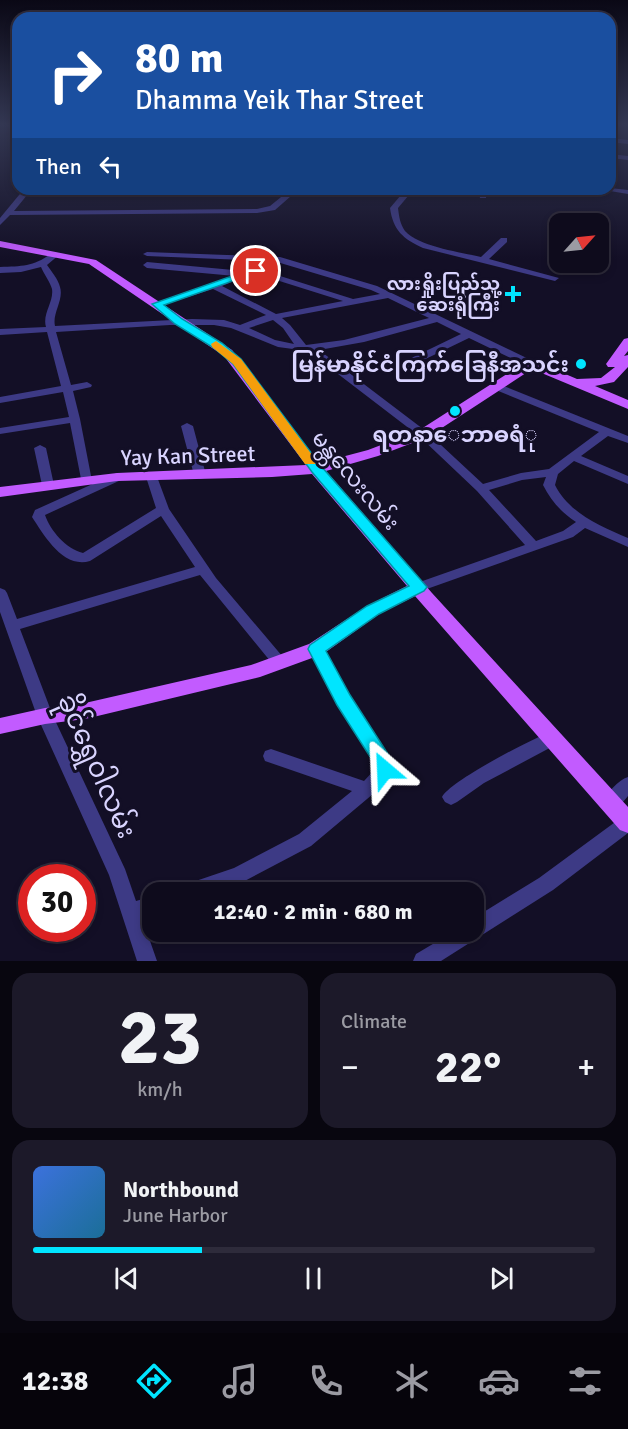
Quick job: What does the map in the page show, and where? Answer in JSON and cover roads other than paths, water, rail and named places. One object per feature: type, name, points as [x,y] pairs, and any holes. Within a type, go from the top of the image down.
[{"type":"main road","name":"မန္တလေးလမ်း","points":[[0,244],[49,259],[92,262],[157,304],[237,361],[316,469],[628,823]]},
{"type":"main road","points":[[602,390],[599,379],[628,343]]},
{"type":"main road","points":[[602,390],[628,358]]},
{"type":"main road","name":"Yay Kan Street","points":[[0,492],[117,477],[272,474],[316,469],[373,453],[423,434],[531,364]]},
{"type":"main road","points":[[531,364],[602,390],[628,405]]},
{"type":"main road","points":[[0,726],[45,716],[85,711],[253,672],[316,649],[373,610],[419,587]]},
{"type":"street","points":[[0,223],[23,195]]},
{"type":"street","points":[[9,213],[257,211],[272,208],[288,195]]},
{"type":"street","points":[[405,195],[394,208],[404,237],[426,246],[555,278]]},
{"type":"street","points":[[483,260],[504,240]]},
{"type":"street","points":[[147,254],[277,259],[374,288],[531,364]]},
{"type":"street","points":[[0,270],[21,269],[49,259],[56,287],[56,298],[49,322],[75,419],[86,481]]},
{"type":"street","points":[[157,304],[252,273],[277,259]]},
{"type":"street","points":[[147,265],[252,273],[353,301]]},
{"type":"street","points":[[214,286],[273,317],[292,332],[306,348],[423,434],[481,488],[533,546]]},
{"type":"street","points":[[242,328],[273,317],[389,295]]},
{"type":"street","points":[[0,332],[178,321],[216,322],[242,328],[272,342],[306,348],[368,337],[438,319]]},
{"type":"street","points":[[405,365],[469,334]]},
{"type":"street","points":[[0,400],[87,385]]},
{"type":"street","points":[[495,386],[628,440]]},
{"type":"street","points":[[0,431],[75,419]]},
{"type":"street","points":[[187,426],[200,475]]},
{"type":"street","points":[[481,488],[521,477],[553,472],[607,431]]},
{"type":"street","points":[[40,448],[48,485]]},
{"type":"street","points":[[574,457],[628,480]]},
{"type":"street","points":[[553,472],[549,485],[550,490],[583,523],[628,543]]},
{"type":"street","points":[[117,477],[39,513],[38,518],[59,546],[78,558],[85,558],[163,508]]},
{"type":"street","points":[[152,477],[163,508],[203,569],[280,663]]},
{"type":"street","points":[[419,587],[568,534],[583,523]]},
{"type":"street","points":[[12,626],[203,569]]},
{"type":"street","name":"ခိုင်ရွှေဝါလမ်း","points":[[0,593],[45,716],[113,864],[147,961]]},
{"type":"street","points":[[218,882],[239,875],[305,840],[367,789],[385,770],[386,765],[344,700],[316,649]]},
{"type":"street","points":[[452,797],[478,778],[553,738]]},
{"type":"street","points":[[271,756],[367,789]]},
{"type":"street","points":[[611,803],[628,784]]},
{"type":"street","points":[[484,923],[546,884],[628,823]]},
{"type":"street","points":[[130,913],[142,909]]},
{"type":"street","points":[[423,961],[454,942]]},
{"type":"place","name":"လားရှိုးပြည်သူ့ ဆေးရုံကြီး","points":[[513,294]]},
{"type":"place","name":"မြန်မာနိုင်ငံကြက်ခြေနီအသင်း","points":[[581,364]]},
{"type":"place","name":"ရတနာေဘာဓရံု","points":[[455,411]]}]
